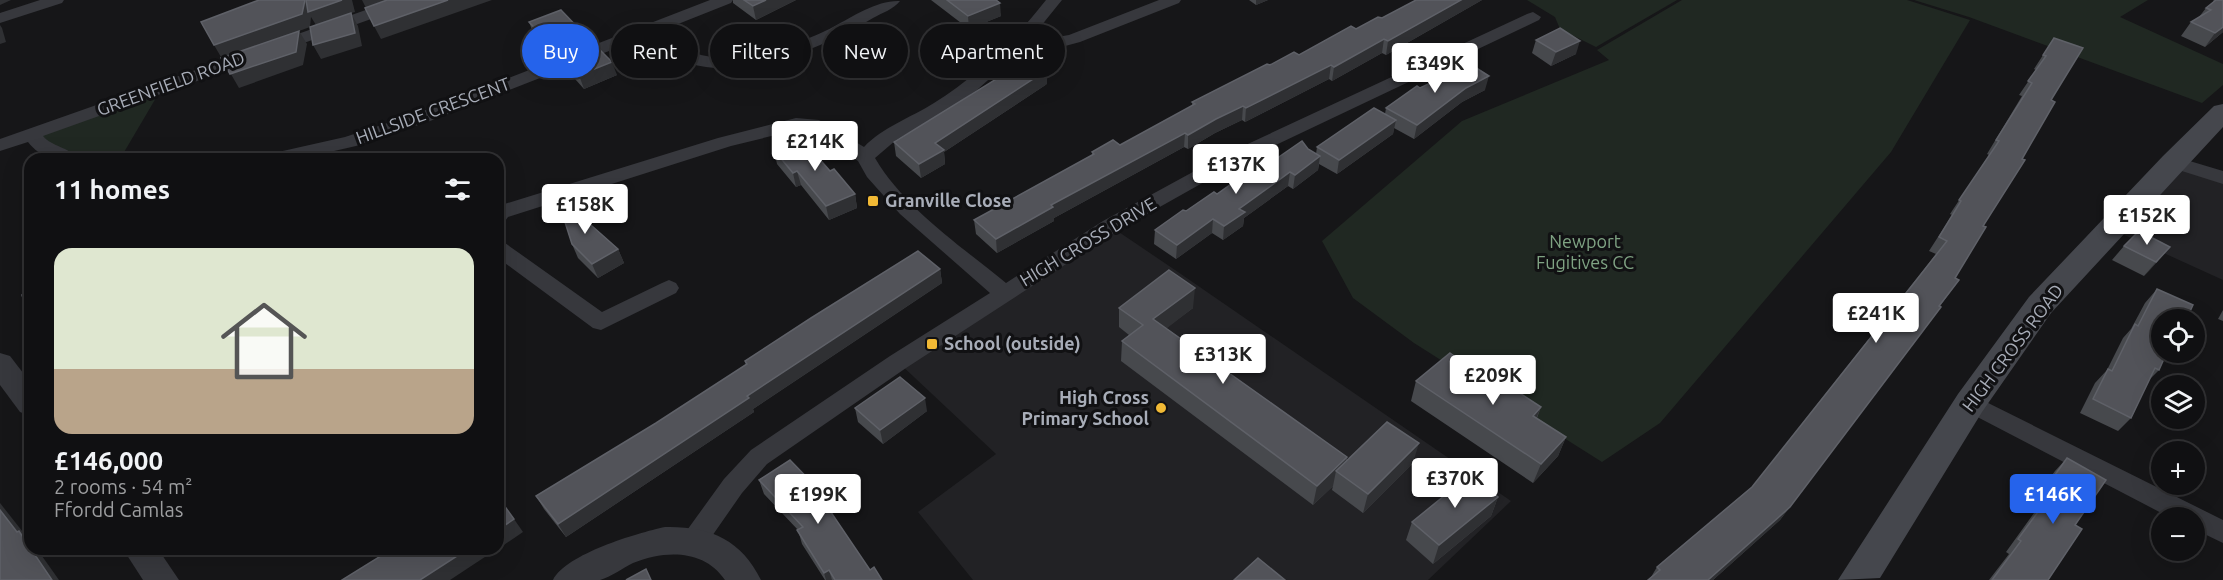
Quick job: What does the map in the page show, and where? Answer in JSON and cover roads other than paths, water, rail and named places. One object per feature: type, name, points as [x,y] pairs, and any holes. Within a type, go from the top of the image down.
[{"type":"main road","name":"HIGH CROSS ROAD","points":[[1856,580],[1867,567],[1970,402],[2040,305],[2173,162],[2223,112]]},
{"type":"street","points":[[0,18],[56,0]]},
{"type":"street","name":"GREENFIELD ROAD","points":[[0,146],[410,0]]},
{"type":"street","name":"HILLSIDE CRESCENT","points":[[665,24],[725,0]]},
{"type":"street","points":[[1036,24],[1054,0]]},
{"type":"street","points":[[1065,41],[1173,0]]},
{"type":"street","points":[[698,60],[709,62],[742,59],[810,45],[892,1]]},
{"type":"street","name":"HIGH CROSS DRIVE","points":[[694,541],[733,486],[759,457],[801,426],[1110,226],[1231,159],[1533,17]]},
{"type":"street","name":"HILLSIDE CRESCENT","points":[[299,153],[349,142],[424,117],[611,45]]},
{"type":"street","points":[[865,158],[877,143],[936,110],[982,78]]},
{"type":"street","points":[[504,211],[725,142],[796,124],[813,124],[865,158],[871,171],[891,192],[1004,293]]},
{"type":"street","points":[[32,134],[42,147],[55,153]]},
{"type":"street","points":[[2173,162],[2223,178]]},
{"type":"street","points":[[504,252],[601,322],[669,288]]},
{"type":"street","points":[[0,364],[24,396]]},
{"type":"street","points":[[1970,402],[2223,532]]},
{"type":"street","points":[[570,580],[611,556],[644,544],[664,541],[694,541],[711,547],[726,556],[744,580]]},
{"type":"street","points":[[143,555],[162,580]]},
{"type":"place","name":"Granville Close","points":[[873,201]]},
{"type":"place","name":"School (outside)","points":[[932,344]]},
{"type":"place","name":"High Cross Primary School","points":[[1161,408]]},
{"type":"park label","name":"Newport Fugitives CC","points":[[1585,252]]}]
